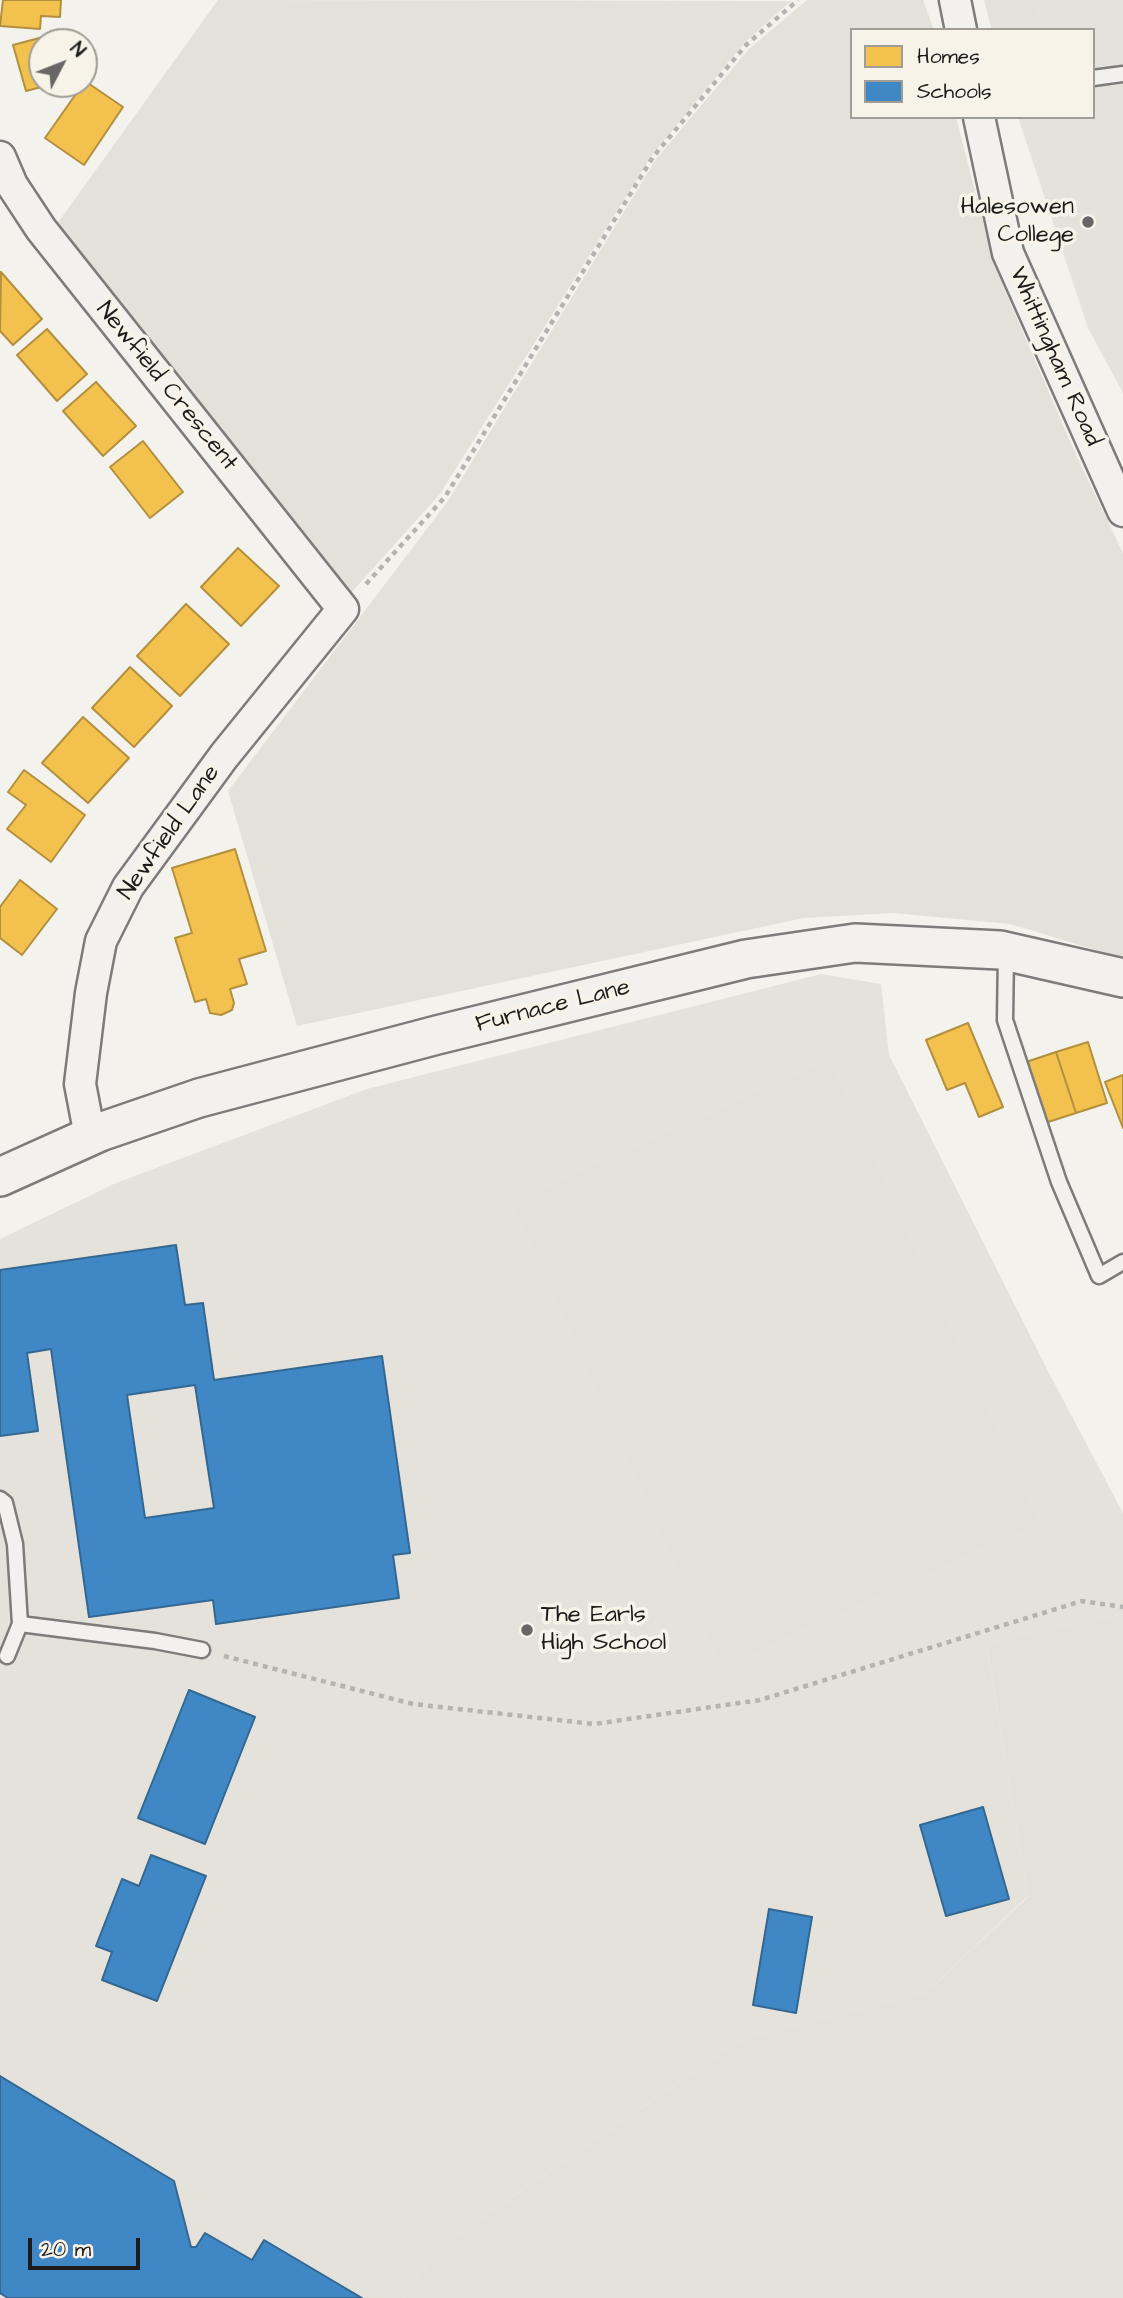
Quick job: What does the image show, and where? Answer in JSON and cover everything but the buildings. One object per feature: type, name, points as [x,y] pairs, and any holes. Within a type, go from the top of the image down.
[{"type":"street","points":[[955,0],[961,28]]},
{"type":"street","name":"Whittingham Road","points":[[979,119],[1008,253],[1123,511]]},
{"type":"street","name":"Newfield Crescent","points":[[0,157],[12,185],[41,229],[343,609]]},
{"type":"street","name":"Newfield Lane","points":[[90,1136],[80,1084],[91,993],[101,941],[128,887],[224,756],[343,609]]},
{"type":"street","name":"Furnace Lane","points":[[0,1177],[90,1136],[209,1096],[437,1035],[746,959],[855,943],[1006,951],[1123,978]]},
{"type":"lane","points":[[1095,78],[1123,74]]},
{"type":"lane","points":[[1006,951],[1005,1020],[1059,1182],[1099,1276],[1123,1262]]},
{"type":"lane","points":[[0,1499],[5,1503],[15,1544],[20,1623],[7,1656]]},
{"type":"lane","points":[[20,1623],[202,1650]]},
{"type":"path","points":[[343,609],[445,497],[653,157],[746,45],[798,0]]},
{"type":"path","points":[[202,1650],[413,1704],[594,1724],[760,1700],[1082,1601],[1123,1606]]},
{"type":"shaded area","points":[[218,0],[791,1],[744,43],[652,155],[440,494],[349,595],[57,224]]},
{"type":"shaded area","points":[[807,0],[923,0],[933,28],[850,28],[850,119],[957,119],[994,265],[1076,455],[1123,553],[1123,958],[1010,924],[893,913],[804,918],[297,1026],[228,791],[448,501],[656,159],[749,49]]},
{"type":"shaded area","name":"Halesowen College","points":[[984,0],[1123,0],[1123,393],[1088,328],[1019,119],[1095,119],[1095,28],[991,28]]},
{"type":"shaded area","points":[[984,0],[1033,0],[1039,28],[991,28]]},
{"type":"shaded area","name":"The Earls High School","points":[[821,974],[881,984],[889,1055],[1050,1375],[1123,1513],[1123,1614],[987,1646],[1028,1896],[927,1992],[741,2040],[439,2248],[404,2298],[0,2298],[0,1239],[116,1183],[367,1089]]},
{"type":"shaded area","points":[[829,1061],[1038,1523],[722,1666],[513,1203]]},
{"type":"shaded area","points":[[1123,1614],[1123,2298],[404,2298],[439,2248],[741,2040],[927,1992],[1028,1897],[987,1645]]},
{"type":"place","name":"Halesowen College","points":[[1088,222]]},
{"type":"place","name":"The Earls High School","points":[[527,1630]]}]
